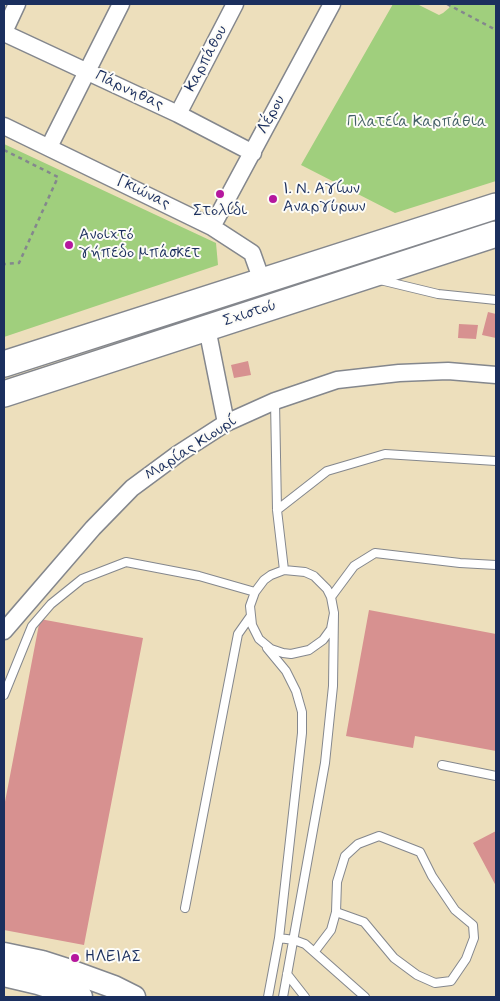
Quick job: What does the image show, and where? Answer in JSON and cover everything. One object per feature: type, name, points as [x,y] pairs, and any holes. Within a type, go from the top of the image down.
[{"type":"main road","name":"Σχιστού","points":[[4,364],[496,206]]},
{"type":"main road","name":"Σχιστού","points":[[4,394],[496,234]]},
{"type":"main road","points":[[442,252],[496,250]]},
{"type":"main road","points":[[4,954],[42,962],[70,971],[114,987],[134,997]]},
{"type":"main road","points":[[4,975],[38,982],[81,997]]},
{"type":"street","points":[[4,32],[17,4]]},
{"type":"street","points":[[49,147],[121,4]]},
{"type":"street","name":"Καρπάθου","points":[[178,114],[235,4]]},
{"type":"street","name":"Λέρου","points":[[212,227],[332,4]]},
{"type":"street","name":"Πάρνηθας","points":[[4,32],[178,114],[252,153]]},
{"type":"street","name":"Γκιώνας","points":[[4,126],[212,227],[252,253],[262,281]]},
{"type":"street","points":[[207,328],[226,423]]},
{"type":"street","name":"Μαρίας Κιουρί","points":[[4,631],[93,528],[132,488],[178,454],[226,423],[275,401],[338,380],[399,373],[448,371],[496,375]]},
{"type":"lane","points":[[369,276],[438,294],[496,300]]},
{"type":"lane","points":[[275,401],[277,510],[284,570]]},
{"type":"lane","points":[[277,510],[327,471],[385,454],[496,462]]},
{"type":"lane","points":[[331,597],[354,566],[376,553],[460,563],[496,565]]},
{"type":"lane","points":[[4,695],[32,626],[51,604],[82,579],[126,562],[199,576],[255,592]]},
{"type":"lane","points":[[268,997],[279,938],[302,733],[302,712],[296,691],[286,671],[259,639],[252,625],[250,606],[255,592],[264,580],[270,575],[284,570],[305,572],[314,576],[327,589],[331,597],[334,614],[333,686],[325,763],[283,997]]},
{"type":"lane","points":[[259,639],[271,648],[283,653],[291,654],[309,650],[323,640],[330,628],[334,614]]},
{"type":"lane","points":[[185,908],[238,634],[250,617]]},
{"type":"lane","points":[[442,765],[496,776]]},
{"type":"lane","points":[[315,951],[331,930],[336,912],[337,882],[345,856],[358,844],[378,836],[420,852],[432,876],[455,910],[473,925],[474,938],[466,959],[451,981],[435,983],[417,975],[394,958],[364,922],[336,912]]},
{"type":"lane","points":[[279,938],[305,944],[365,997]]},
{"type":"lane","points":[[287,974],[305,997]]},
{"type":"path","points":[[447,4],[496,30]]},
{"type":"path","points":[[4,150],[58,177],[19,263],[4,264]]},
{"type":"green space","name":"Πλατεία Καρπάθια","points":[[393,4],[417,4],[439,15],[449,8],[451,4],[496,4],[496,181],[395,213],[301,165]]},
{"type":"green space","points":[[4,144],[216,243],[218,265],[4,337]]},
{"type":"building","points":[[488,312],[496,314],[496,338],[482,335]]},
{"type":"building","points":[[459,324],[478,325],[476,339],[458,338]]},
{"type":"building","points":[[248,361],[251,375],[234,378],[231,365]]},
{"type":"building","points":[[369,610],[496,634],[496,751],[415,736],[413,748],[346,736]]},
{"type":"building","points":[[40,619],[143,638],[84,945],[4,930],[4,807]]},
{"type":"building","points":[[496,831],[496,886],[473,843]]},
{"type":"place","name":"Στολίδι","points":[[220,194]]},
{"type":"place","name":"Ι. Ν. Αγίων Αναργύρων","points":[[273,199]]},
{"type":"place","name":"Ανοιχτό γήπεδο μπάσκετ","points":[[69,245]]},
{"type":"place","name":"ΗΛΕΙΑΣ","points":[[75,958]]}]
